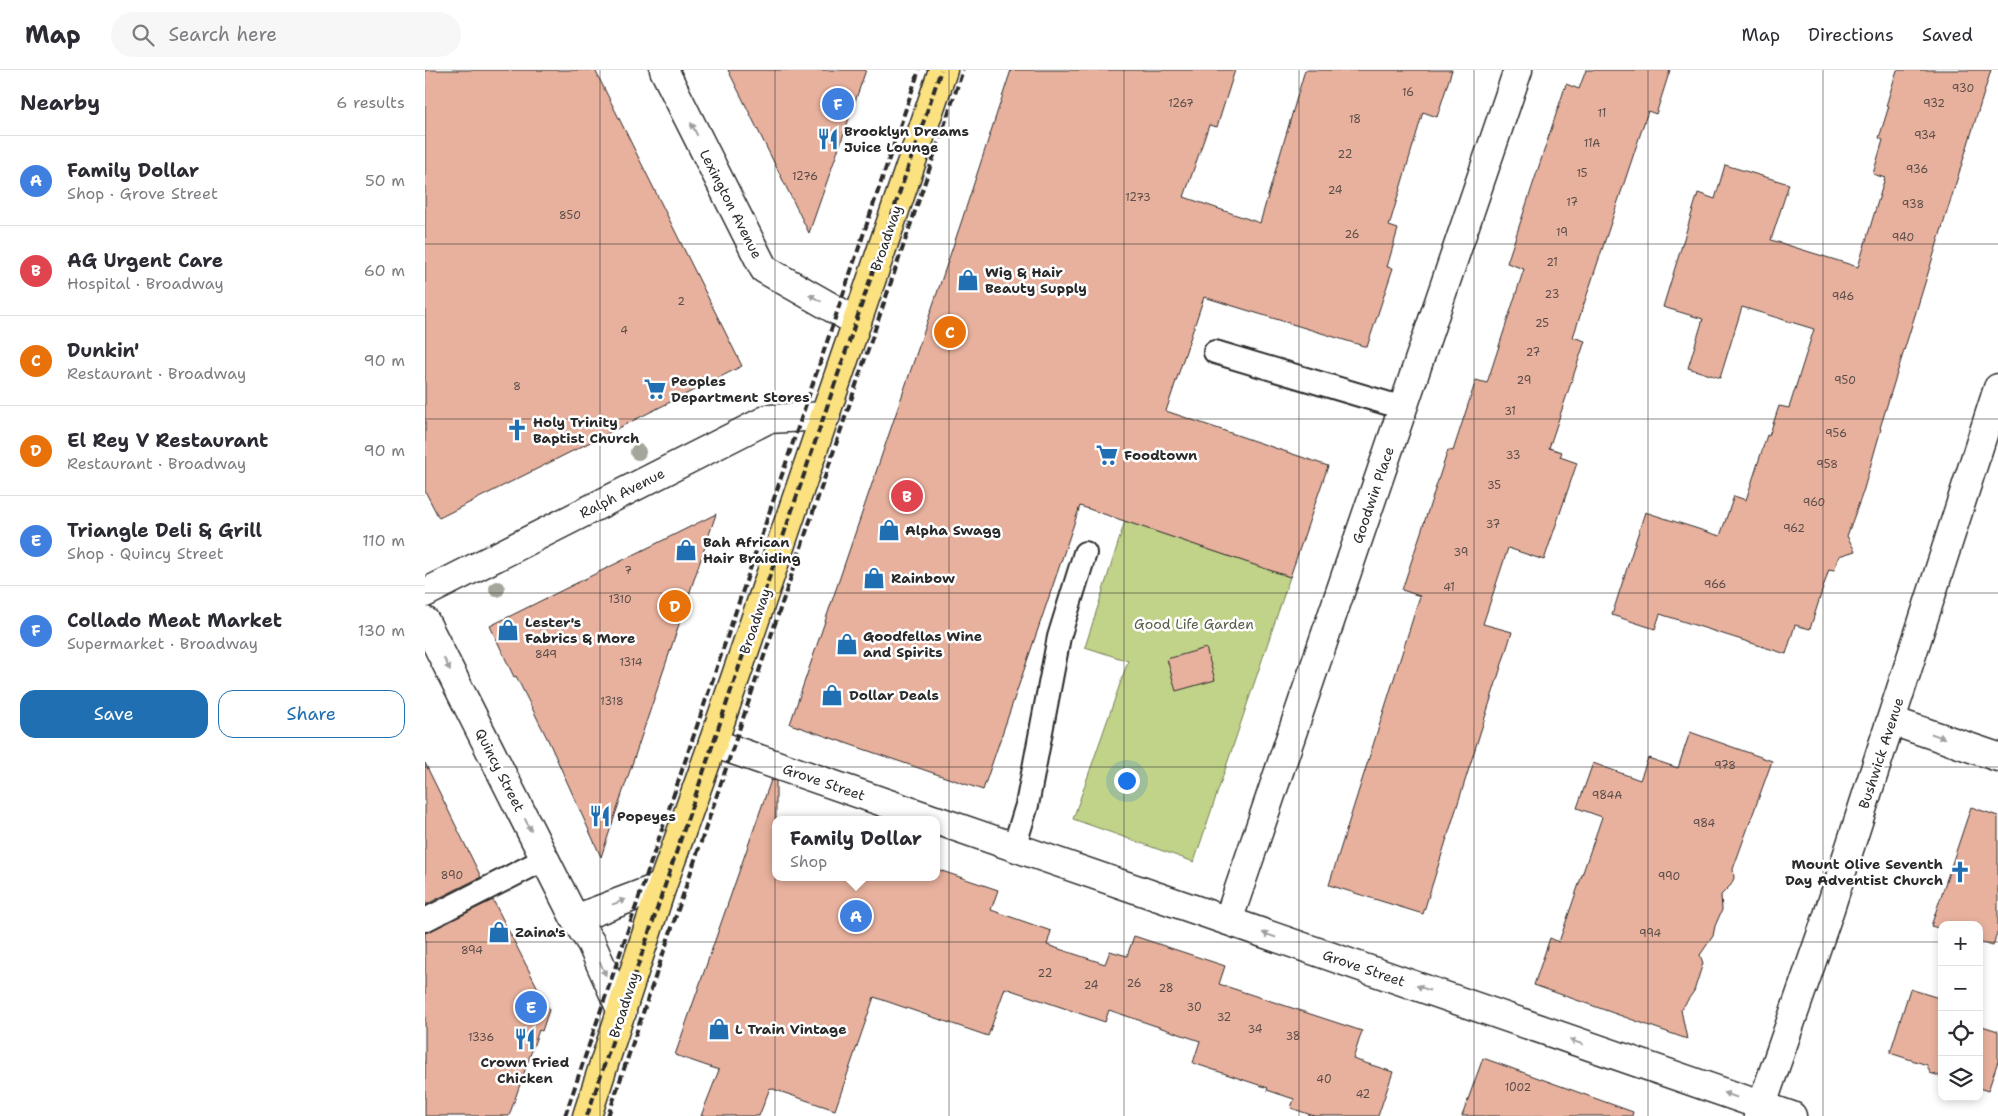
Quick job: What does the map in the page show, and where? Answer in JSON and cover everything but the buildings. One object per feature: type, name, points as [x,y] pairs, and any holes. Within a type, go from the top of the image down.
[{"type":"main road","name":"Broadway","points":[[587,1116],[662,886],[713,743],[943,70]]},
{"type":"street","name":"Lexington Avenue","points":[[664,70],[764,269],[857,322]]},
{"type":"street","name":"Goodwin Place","points":[[1229,921],[1518,70]]},
{"type":"street","name":"Bushwick Avenue","points":[[1760,1111],[1825,924],[1892,721],[1998,388]]},
{"type":"street","name":"Ralph Avenue","points":[[425,592],[768,419],[825,416]]},
{"type":"street","name":"Quincy Street","points":[[425,621],[575,919],[591,943],[622,1012]]},
{"type":"street","points":[[1892,721],[1998,757]]},
{"type":"street","name":"Grove Street","points":[[713,743],[924,816]]},
{"type":"street","name":"Grove Street","points":[[940,821],[1229,921],[1760,1111],[1793,1116]]},
{"type":"street","points":[[575,919],[662,886]]},
{"type":"lane","points":[[1215,352],[1403,408]]},
{"type":"lane","points":[[1014,847],[1027,804],[1059,637],[1085,553]]},
{"type":"lane","points":[[425,920],[545,859]]},
{"type":"green space","name":"Good Life Garden","points":[[1125,521],[1290,577],[1194,862],[1073,819],[1128,661],[1085,647]]},
{"type":"railway","points":[[565,1116],[919,70]]},
{"type":"railway","points":[[587,1116],[941,70]]},
{"type":"railway","points":[[608,1116],[963,70]]},
{"type":"place","name":"Collado Meat Market","points":[[838,104]]},
{"type":"place","name":"Brooklyn Dreams Juice Lounge","points":[[828,139]]},
{"type":"place","name":"Wig & Hair Beauty Supply","points":[[968,280]]},
{"type":"place","name":"Dunkin'","points":[[950,332]]},
{"type":"place","name":"Peoples Department Stores","points":[[655,389]]},
{"type":"place","name":"Holy Trinity Baptist Church","points":[[517,430]]},
{"type":"place","name":"Foodtown","points":[[1107,455]]},
{"type":"place","name":"AG Urgent Care","points":[[907,496]]},
{"type":"place","name":"Alpha Swagg","points":[[889,530]]},
{"type":"place","name":"Bah African Hair Braiding","points":[[686,550]]},
{"type":"place","name":"Rainbow","points":[[874,578]]},
{"type":"place","name":"El Rey V Restaurant","points":[[675,606]]},
{"type":"place","name":"Lester's Fabrics & More","points":[[508,630]]},
{"type":"place","name":"Goodfellas Wine and Spirits","points":[[847,644]]},
{"type":"place","name":"Dollar Deals","points":[[832,695]]},
{"type":"place","name":"Popeyes","points":[[600,816]]},
{"type":"place","name":"Mount Olive Seventh Day Adventist Church","points":[[1960,872]]},
{"type":"place","name":"Family Dollar","points":[[856,916]]},
{"type":"place","name":"Zaina's","points":[[499,932]]},
{"type":"place","name":"Triangle Deli & Grill","points":[[531,1007]]},
{"type":"place","name":"L Train Vintage","points":[[719,1029]]},
{"type":"place","name":"Crown Fried Chicken","points":[[525,1039]]}]
